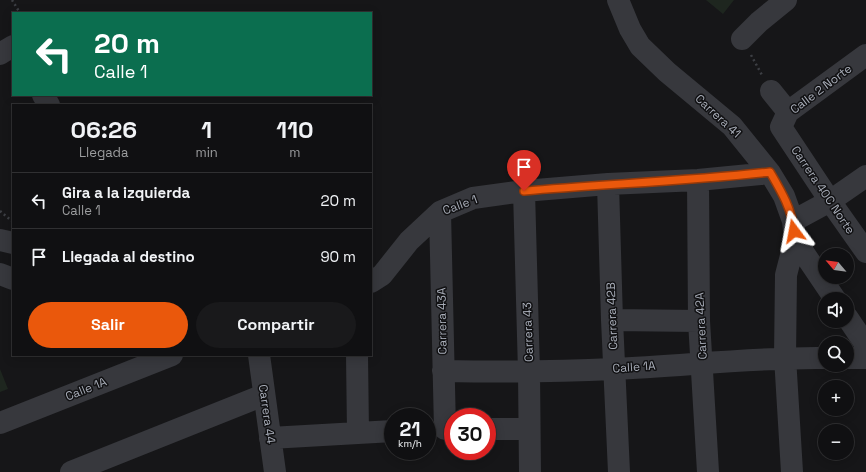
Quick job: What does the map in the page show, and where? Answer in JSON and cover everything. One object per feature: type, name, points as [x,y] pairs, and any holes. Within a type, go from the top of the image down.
[{"type":"street","name":"Carrera 41","points":[[618,0],[630,29],[640,46],[666,72],[732,126],[770,172],[784,196],[794,231],[831,292]]},
{"type":"street","points":[[742,39],[759,22],[786,0]]},
{"type":"street","points":[[0,54],[12,47]]},
{"type":"street","name":"Calle 2 Norte","points":[[785,119],[866,55]]},
{"type":"street","name":"Carrera 40C Norte","points":[[771,91],[830,201],[866,252]]},
{"type":"street","name":"Calle 1","points":[[372,281],[382,275],[409,241],[440,212],[473,198],[524,191],[608,184],[698,180],[770,172]]},
{"type":"street","points":[[792,472],[785,357],[786,275],[794,231],[830,201],[866,176]]},
{"type":"street","name":"Carrera 42A","points":[[698,180],[699,321],[708,472]]},
{"type":"street","name":"Carrera 42B","points":[[608,184],[619,472]]},
{"type":"street","name":"Carrera 43","points":[[524,191],[530,472]]},
{"type":"street","name":"Carrera 43A","points":[[440,212],[443,371],[442,429]]},
{"type":"street","points":[[0,240],[12,243]]},
{"type":"street","points":[[0,274],[12,279]]},
{"type":"street","points":[[612,320],[699,321]]},
{"type":"street","points":[[854,328],[866,346]]},
{"type":"street","name":"Calle 1A","points":[[0,423],[169,356]]},
{"type":"street","name":"Carrera 44","points":[[259,356],[275,472]]},
{"type":"street","points":[[357,356],[358,433]]},
{"type":"street","name":"Calle 1A","points":[[443,371],[529,372],[614,369],[785,357],[818,358]]},
{"type":"street","points":[[854,358],[866,358]]},
{"type":"street","points":[[71,472],[264,395]]},
{"type":"street","points":[[496,429],[529,429]]},
{"type":"street","points":[[270,438],[384,432]]},
{"type":"path","points":[[12,0],[19,12]]},
{"type":"path","points":[[742,39],[771,91]]},
{"type":"path","points":[[0,211],[12,222]]},
{"type":"shaded area","points":[[706,0],[734,0],[723,14]]},
{"type":"shaded area","points":[[0,369],[8,389],[0,392]]},
{"type":"route","points":[[524,191],[608,184],[698,180],[770,172],[784,196],[793,221],[794,231]]}]
